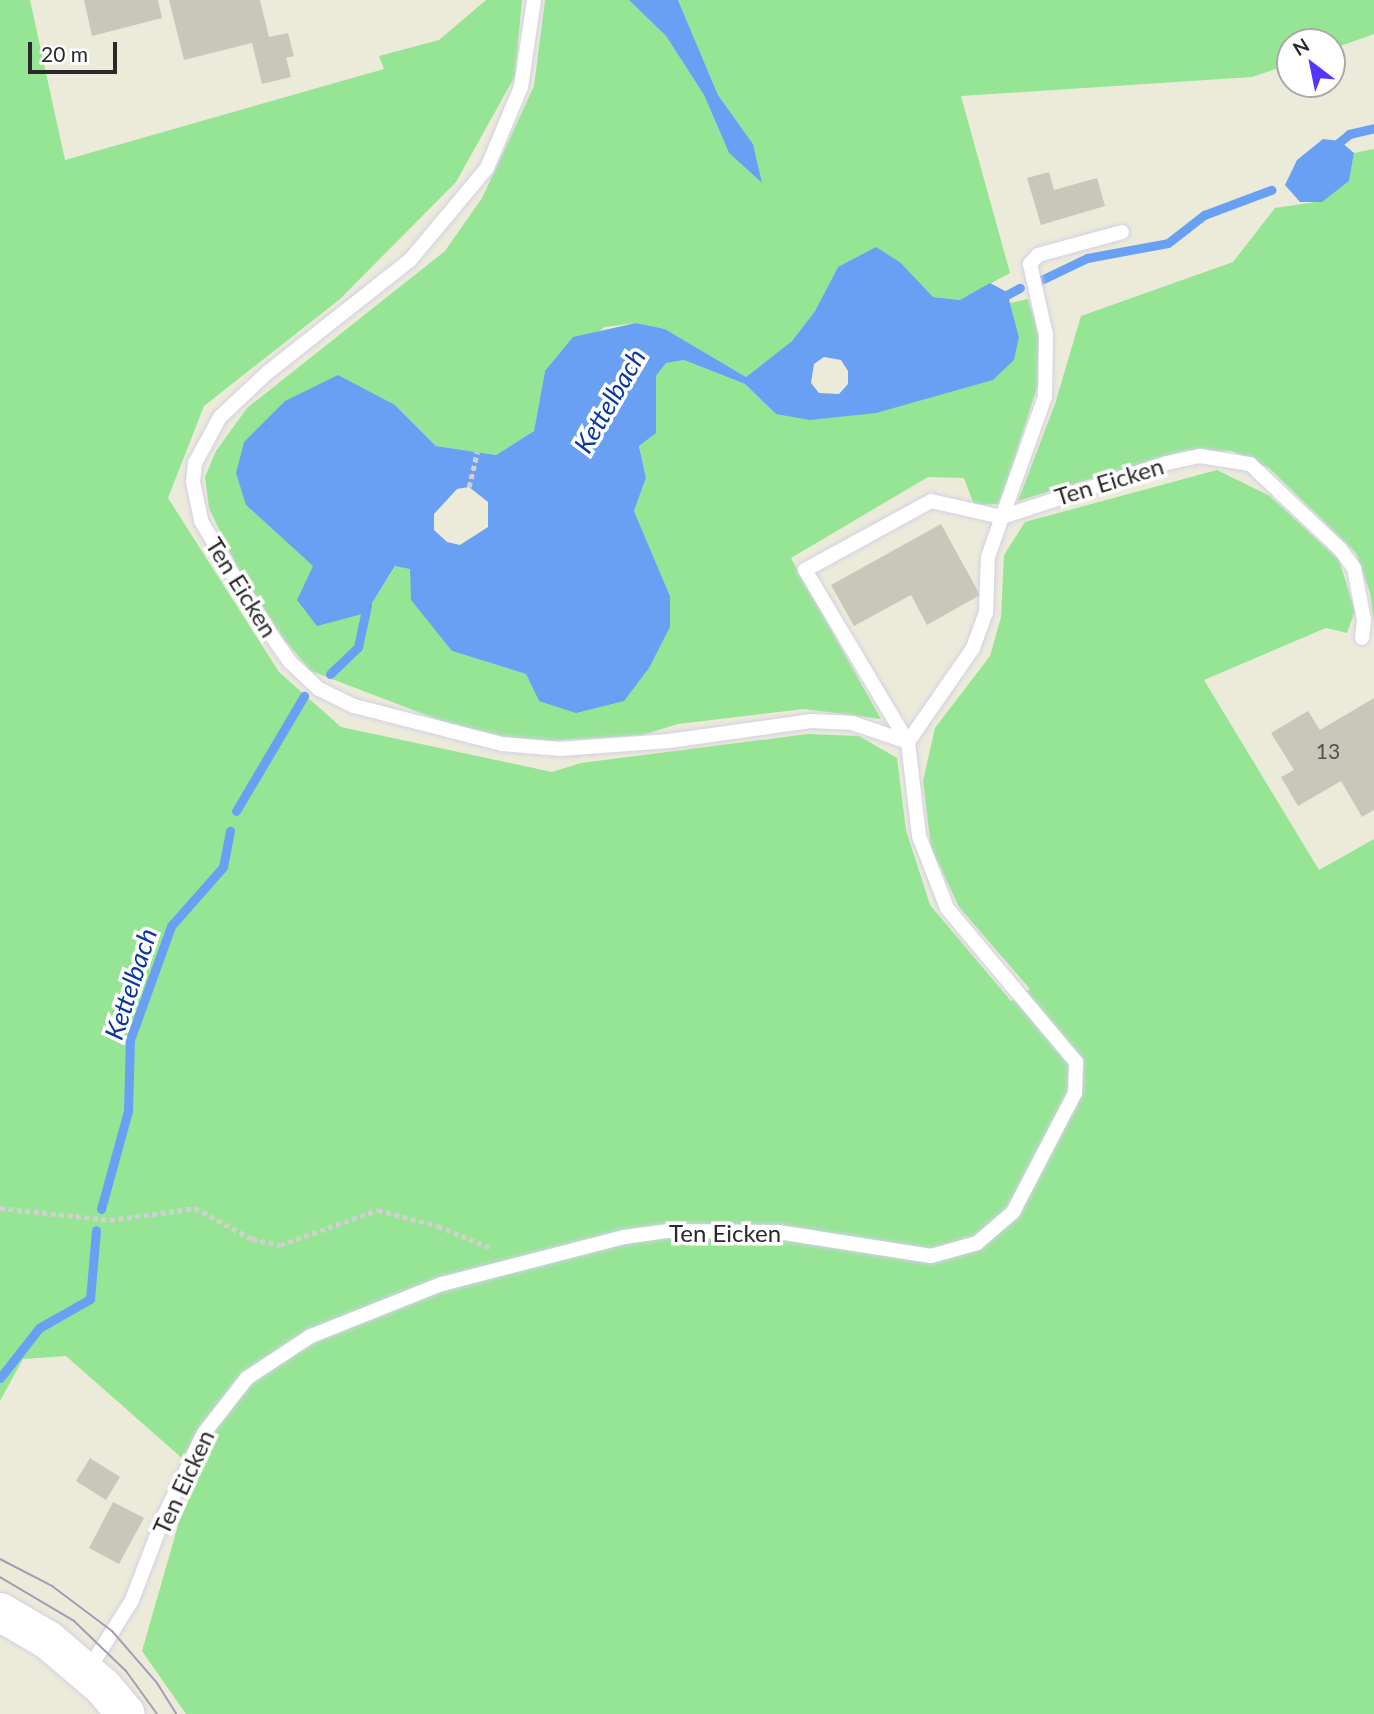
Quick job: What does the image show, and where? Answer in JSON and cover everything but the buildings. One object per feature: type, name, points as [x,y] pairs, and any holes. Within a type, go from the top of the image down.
[{"type":"main road","points":[[0,1612],[48,1640],[87,1672],[126,1714]]},
{"type":"lane","name":"Ten Eicken","points":[[87,1672],[132,1600],[188,1460],[225,1401],[247,1378],[310,1336],[358,1315],[521,1261],[624,1237],[712,1231],[833,1238],[931,1256],[977,1243],[1013,1212],[1075,1093],[1076,1062],[963,930],[935,885],[919,836],[908,742],[852,723],[812,721],[669,741],[561,749],[453,733],[354,706],[319,689],[290,662],[255,612],[201,521],[193,482],[195,463],[220,417],[268,372],[410,260],[487,168],[521,87],[534,0]]},
{"type":"lane","points":[[1002,517],[931,501],[805,570],[908,742],[973,648],[986,613],[988,557],[1027,458],[1045,397],[1046,335],[1030,264],[1038,255],[1122,232]]},
{"type":"lane","name":"Ten Eicken","points":[[1002,517],[1167,463],[1200,456],[1250,464],[1340,548],[1354,568],[1364,620],[1362,638]]},
{"type":"path","points":[[469,487],[477,452]]},
{"type":"path","points":[[0,1208],[110,1220],[195,1208],[252,1239],[280,1245],[378,1210],[438,1226],[521,1261]]},
{"type":"green space","points":[[0,0],[30,0],[65,160],[384,69],[379,56],[439,40],[486,0],[522,0],[515,76],[456,182],[340,299],[204,406],[168,498],[279,672],[341,727],[552,772],[581,763],[808,734],[859,736],[897,758],[906,830],[930,905],[1011,1001],[1030,989],[959,907],[931,848],[923,781],[935,728],[990,656],[1001,617],[1004,555],[1025,522],[1217,470],[1270,496],[1339,560],[1355,611],[1347,633],[1326,628],[1204,680],[1319,870],[1374,839],[1374,1714],[186,1714],[142,1651],[179,1522],[200,1474],[66,1356],[23,1359],[0,1401]]},
{"type":"green space","points":[[545,0],[629,0],[666,36],[704,95],[729,153],[761,182],[753,144],[718,95],[678,0],[1374,0],[1374,34],[1346,44],[1346,28],[1276,28],[1276,69],[1252,77],[961,96],[1010,273],[960,300],[933,297],[901,263],[838,267],[815,311],[792,341],[746,377],[665,329],[636,323],[605,327],[545,371],[534,431],[496,455],[436,446],[395,405],[246,505],[366,613],[396,565],[410,569],[452,651],[526,674],[539,701],[670,596],[634,511],[646,478],[639,445],[656,432],[656,376],[666,363],[684,360],[745,384],[776,414],[956,389],[993,380],[1019,337],[1010,303],[1028,299],[1039,334],[1040,378],[1000,504],[974,505],[964,478],[928,477],[791,558],[881,719],[804,709],[678,724],[642,735],[502,744],[311,671],[285,641],[236,565],[209,508],[205,477],[216,451],[247,408],[445,251],[482,198],[534,86]]},
{"type":"green space","points":[[1374,149],[1374,623],[1370,593],[1356,553],[1269,468],[1232,451],[1187,450],[1018,501],[1055,404],[1081,316],[1233,262],[1275,208],[1322,201],[1349,181],[1354,153]]},
{"type":"water","points":[[629,0],[678,0],[718,95],[753,144],[762,183],[729,153],[704,95],[666,36]]},
{"type":"water","points":[[1323,139],[1340,141],[1354,153],[1349,181],[1322,202],[1300,202],[1285,185],[1297,160]]},
{"type":"water","points":[[876,247],[901,263],[933,297],[960,300],[990,283],[1007,292],[1019,337],[1014,360],[993,380],[876,413],[810,420],[776,414],[745,384],[684,360],[666,363],[656,376],[656,433],[639,446],[646,478],[634,511],[670,596],[670,627],[649,668],[624,701],[576,713],[539,701],[526,674],[452,651],[411,600],[410,569],[395,566],[366,613],[317,626],[297,600],[313,566],[246,505],[236,473],[244,442],[285,401],[338,375],[395,405],[436,446],[496,455],[534,431],[545,371],[573,337],[636,323],[665,329],[746,377],[792,341],[815,311],[838,267]],"holes":[[[824,357],[841,360],[848,371],[848,384],[839,394],[819,393],[811,383],[814,364]],[[469,487],[488,502],[488,527],[460,545],[447,542],[434,530],[434,514],[457,489]]]},
{"type":"waterway","name":"Kettelbach","points":[[1332,148],[1349,134],[1374,128]]},
{"type":"waterway","name":"Kettelbach","points":[[1037,282],[1087,258],[1168,243],[1204,215],[1271,190]]},
{"type":"waterway","name":"Kettelbach","points":[[997,300],[1020,288]]},
{"type":"waterway","name":"Kettelbach","points":[[330,674],[358,647],[367,605]]},
{"type":"waterway","name":"Kettelbach","points":[[236,811],[304,696]]},
{"type":"waterway","name":"Kettelbach","points":[[101,1209],[128,1111],[130,1040],[171,926],[223,867],[230,831]]},
{"type":"waterway","name":"Kettelbach","points":[[0,1378],[39,1328],[90,1299],[96,1230]]},
{"type":"tram line","points":[[0,1559],[52,1586],[112,1631],[157,1683],[176,1714]]},
{"type":"tram line","points":[[0,1577],[74,1621],[126,1671],[157,1714]]}]
